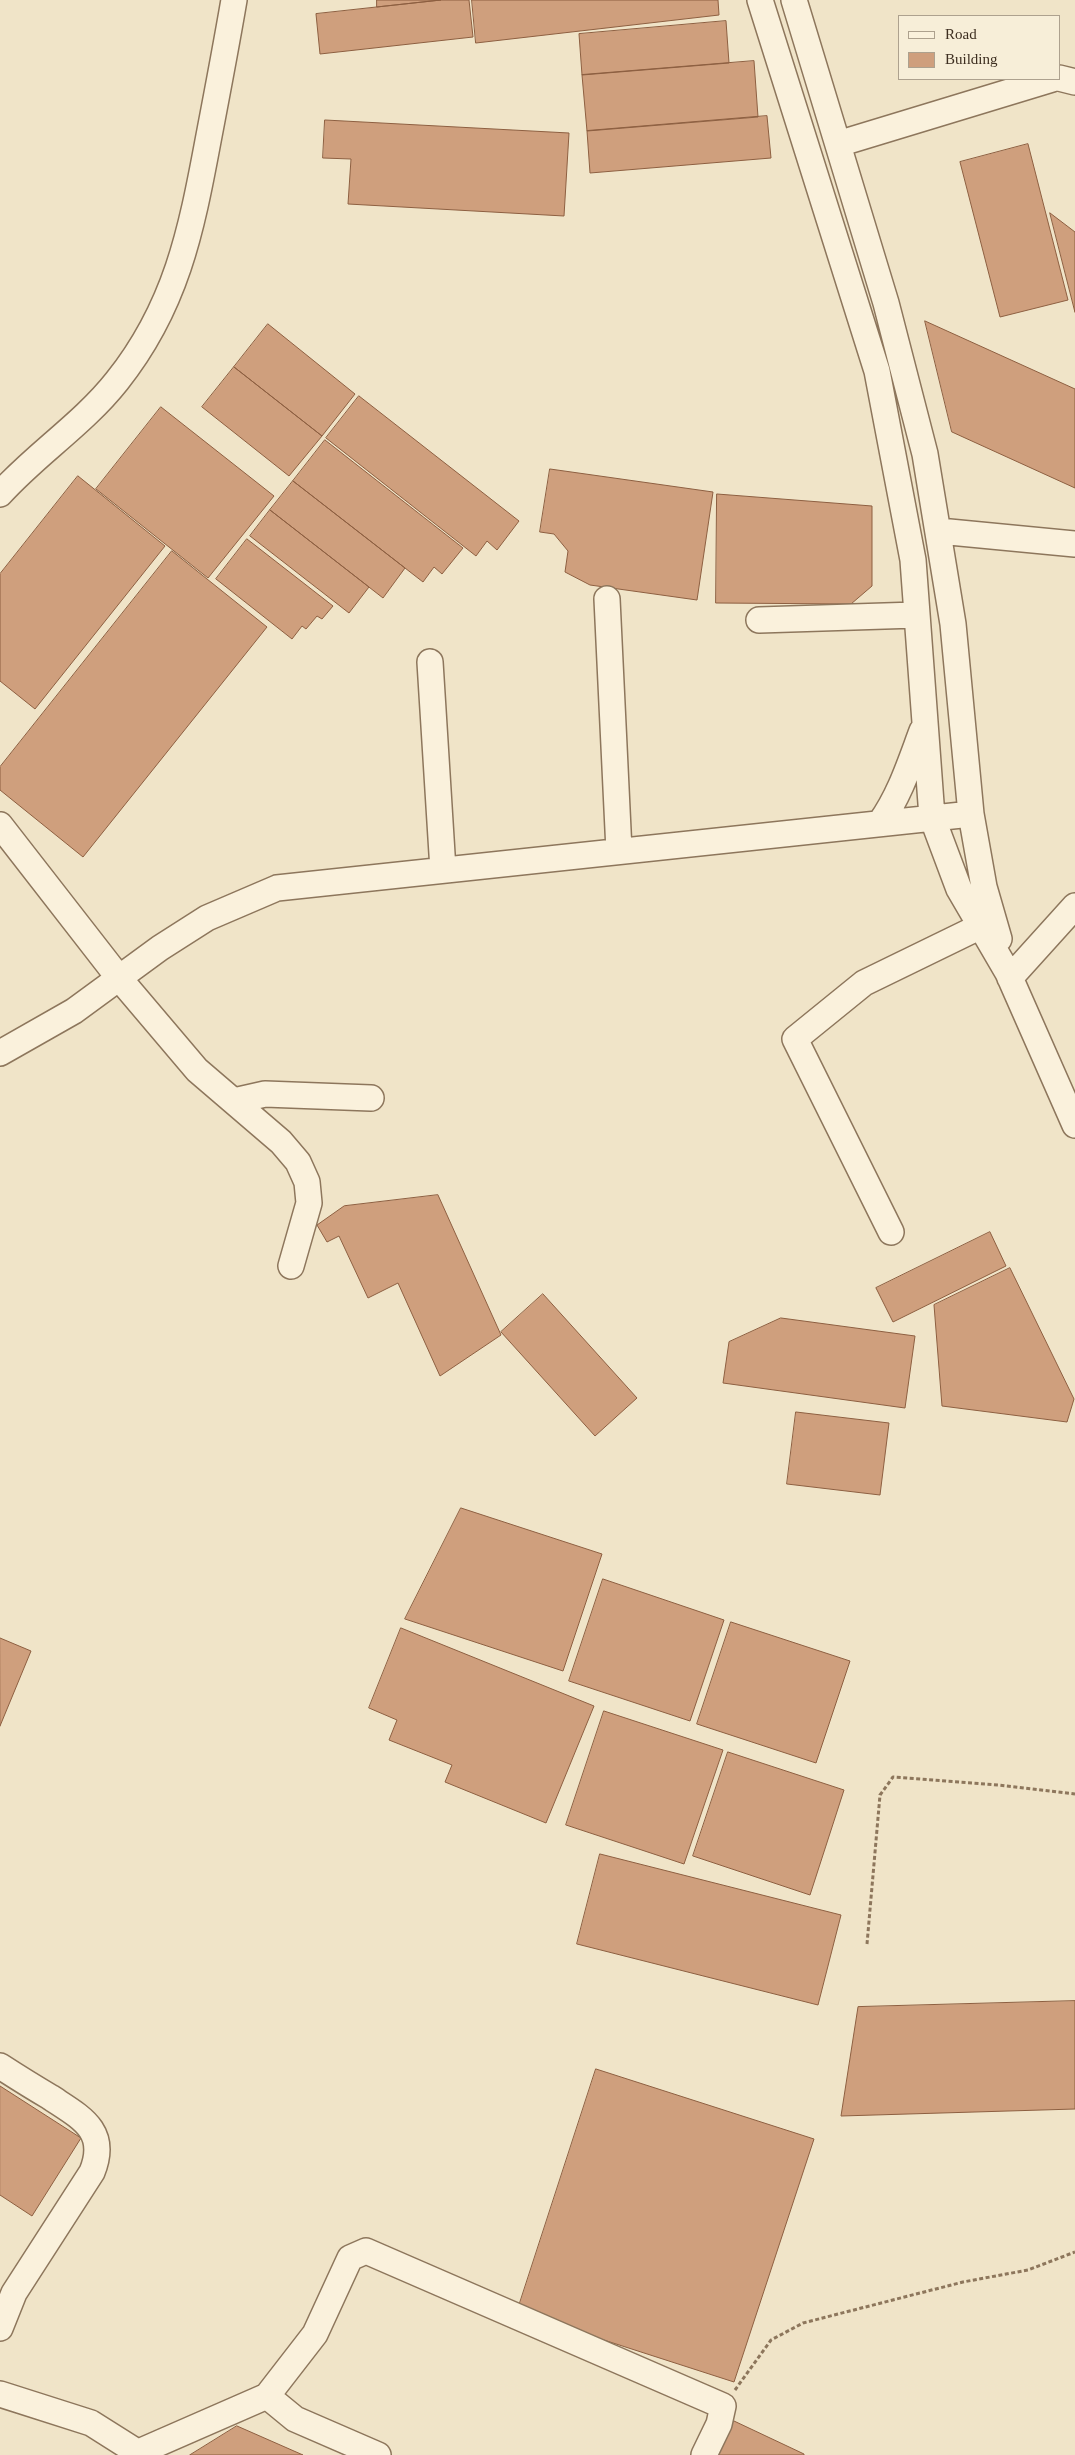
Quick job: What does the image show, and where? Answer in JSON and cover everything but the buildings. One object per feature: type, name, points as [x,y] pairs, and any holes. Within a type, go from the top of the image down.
[{"type":"street","points":[[0,494],[92,409],[138,353],[156,322],[183,258],[194,220],[234,0]]},
{"type":"street","points":[[760,0],[877,371],[911,551],[932,817],[959,889],[1009,975],[1075,1125]]},
{"type":"street","points":[[794,0],[904,368],[925,454],[953,624],[971,814],[984,887],[1009,975]]},
{"type":"street","points":[[1060,78],[1075,82]]},
{"type":"street","points":[[838,144],[1049,80]]},
{"type":"street","points":[[939,531],[1075,544]]},
{"type":"street","points":[[607,599],[619,851]]},
{"type":"street","points":[[758,620],[916,615]]},
{"type":"street","points":[[430,662],[443,870]]},
{"type":"street","points":[[880,823],[891,807],[900,788],[925,724]]},
{"type":"street","points":[[0,1053],[74,1011],[207,918],[277,888],[971,814]]},
{"type":"street","points":[[0,825],[119,978],[197,1070],[281,1142],[298,1162],[307,1182],[308,1208],[291,1266]]},
{"type":"street","points":[[1009,975],[1075,906]]},
{"type":"street","points":[[891,1232],[795,1039],[864,983],[981,926]]},
{"type":"street","points":[[234,1101],[265,1094],[371,1098]]},
{"type":"street","points":[[0,2066],[84,2119],[94,2133],[97,2152],[92,2172],[14,2293],[0,2328]]},
{"type":"street","points":[[0,2394],[91,2423],[135,2453],[267,2396],[315,2334],[350,2258],[366,2251],[723,2406],[719,2424],[704,2455]]},
{"type":"street","points":[[267,2396],[296,2419],[378,2455]]},
{"type":"path","points":[[866,1944],[880,1795],[893,1777],[998,1785],[1075,1794]]},
{"type":"path","points":[[723,2406],[771,2340],[803,2323],[963,2282],[1028,2270],[1075,2252]]}]
